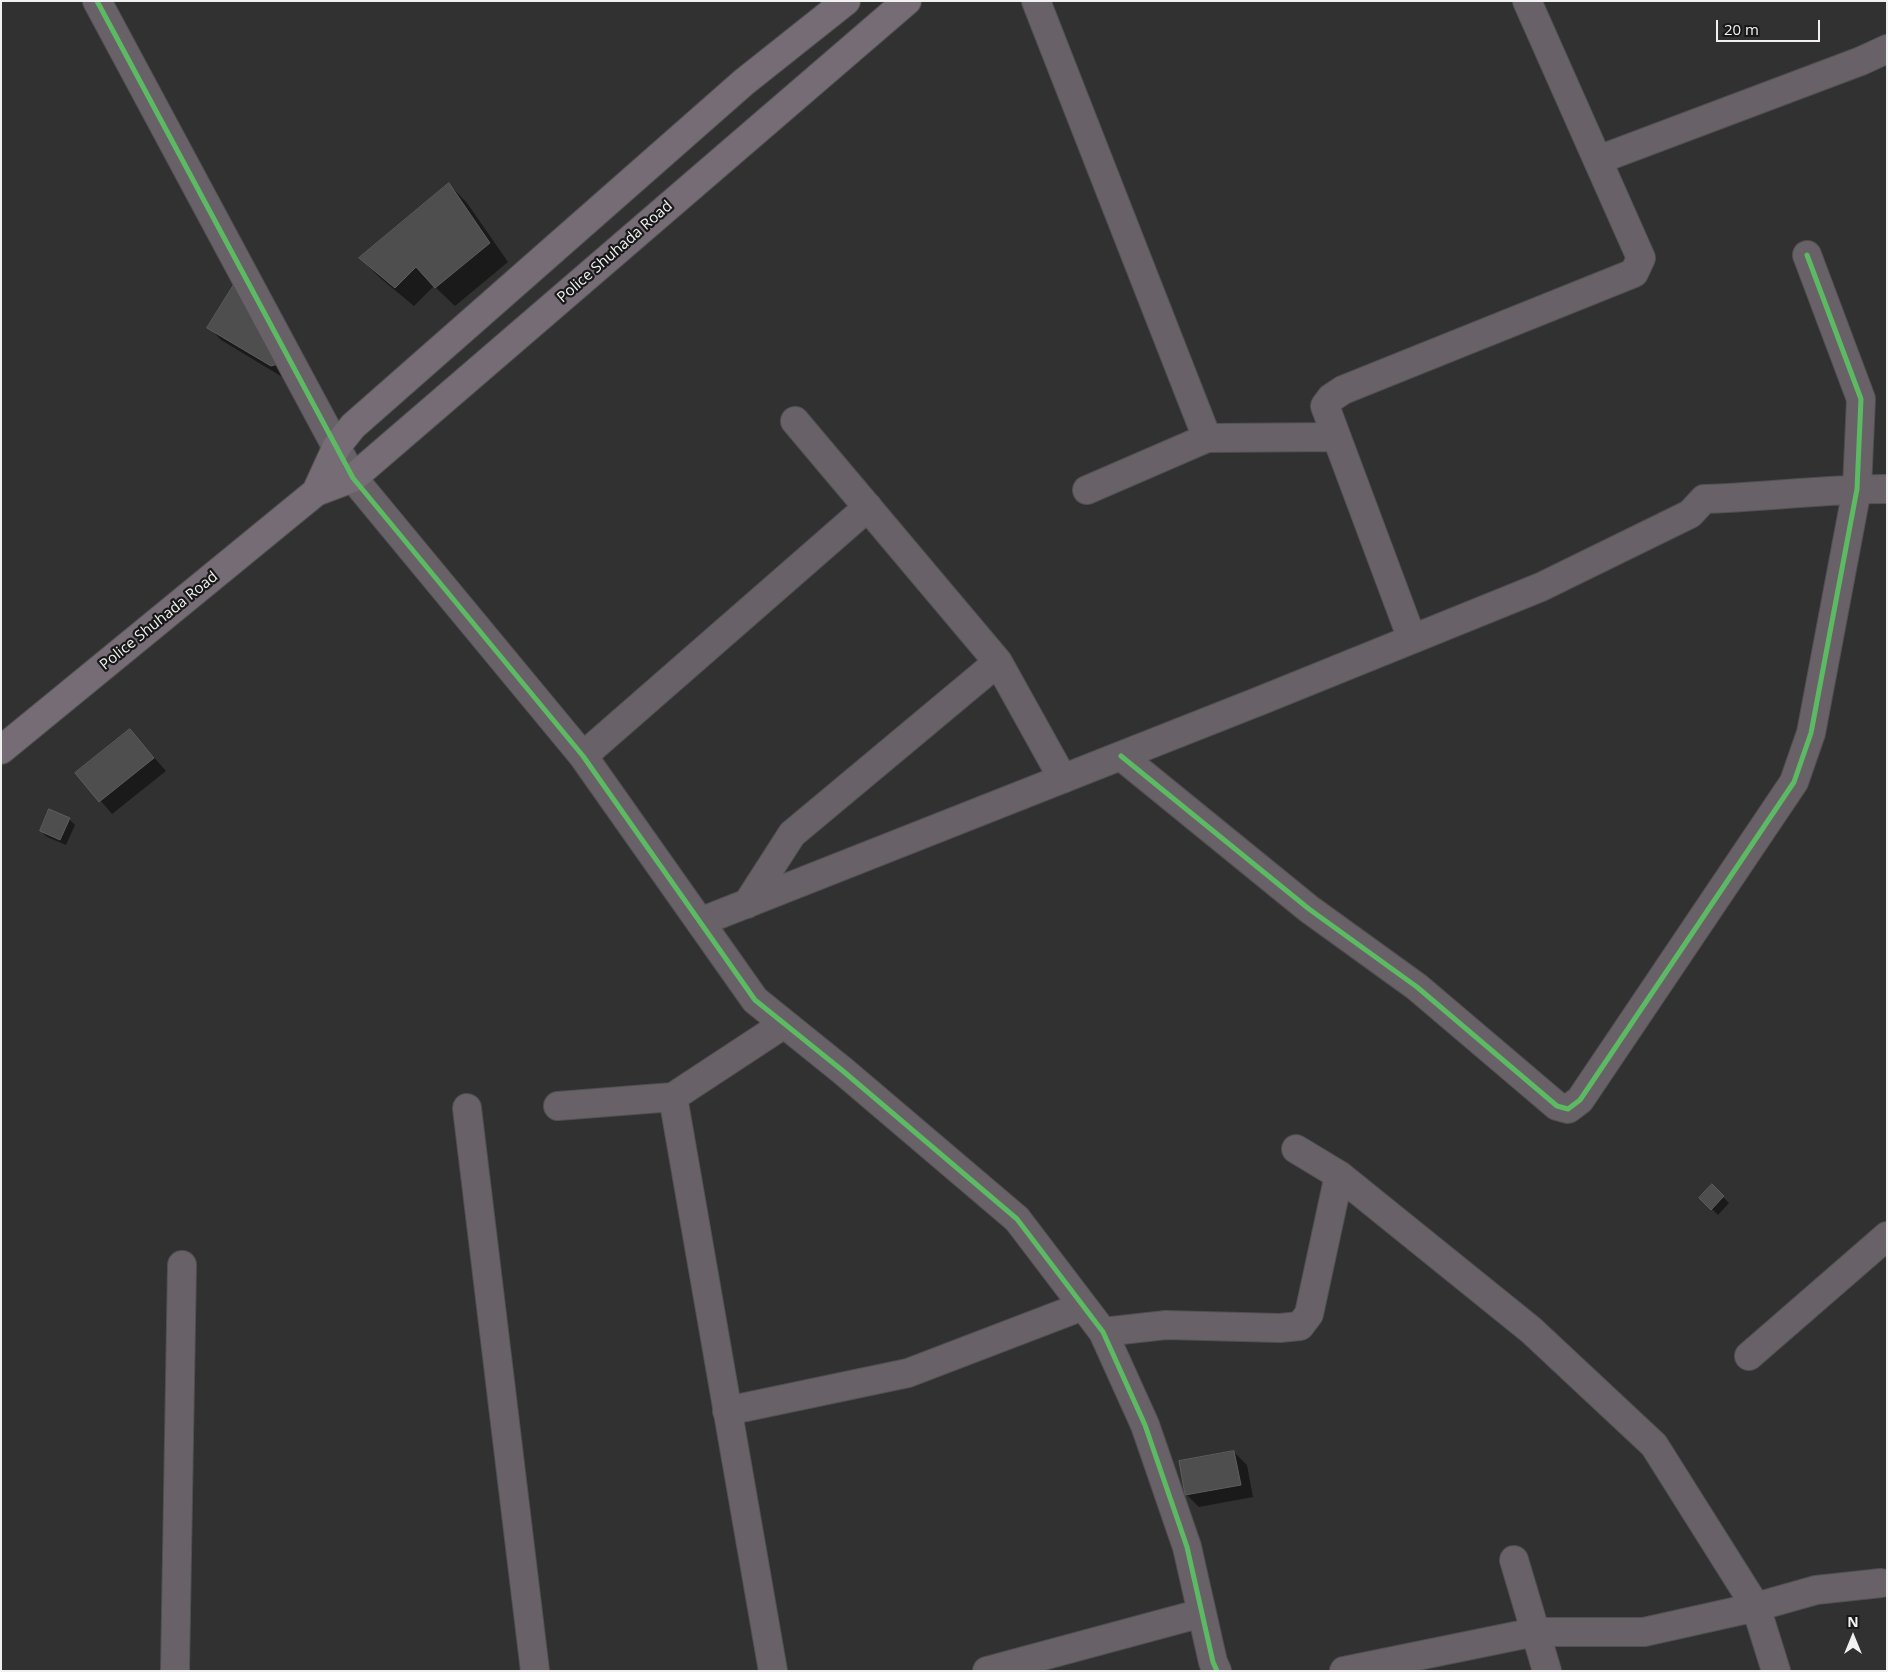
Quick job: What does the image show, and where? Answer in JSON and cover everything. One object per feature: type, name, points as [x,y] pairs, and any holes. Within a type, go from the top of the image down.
[{"type":"main road","name":"Police Shuhada Road","points":[[316,492],[337,446],[353,426],[744,82],[846,1]]},
{"type":"main road","name":"Police Shuhada Road","points":[[1,750],[316,492],[353,478],[900,3]]},
{"type":"street","points":[[97,1],[353,478],[583,756],[755,1000],[1018,1218],[1103,1332],[1145,1424],[1187,1547],[1216,1671]]},
{"type":"street","points":[[1036,1],[1207,438]]},
{"type":"street","points":[[1412,639],[1325,406],[1331,398],[1343,390],[1634,273],[1641,258],[1527,1]]},
{"type":"street","points":[[1598,160],[1861,61],[1887,49]]},
{"type":"street","points":[[1121,756],[1309,909],[1417,987],[1557,1106],[1568,1110],[1580,1100],[1794,782],[1811,733],[1857,489],[1861,399],[1807,255]]},
{"type":"street","points":[[796,421],[998,662],[1063,779]]},
{"type":"street","points":[[1087,490],[1207,438],[1336,437]]},
{"type":"street","points":[[700,922],[1121,756],[1550,582],[1690,514],[1704,499],[1764,497],[1857,489],[1887,489]]},
{"type":"street","points":[[583,756],[868,507]]},
{"type":"street","points":[[747,904],[792,834],[998,662]]},
{"type":"street","points":[[558,1106],[673,1097],[784,1024]]},
{"type":"street","points":[[673,1097],[773,1671]]},
{"type":"street","points":[[467,1108],[534,1671]]},
{"type":"street","points":[[1296,1149],[1339,1175],[1531,1330],[1654,1445],[1756,1607],[1776,1671]]},
{"type":"street","points":[[1103,1332],[1166,1325],[1280,1328],[1300,1326],[1309,1314],[1339,1175]]},
{"type":"street","points":[[1749,1356],[1887,1236]]},
{"type":"street","points":[[175,1671],[182,1265]]},
{"type":"street","points":[[727,1411],[908,1373],[1083,1306]]},
{"type":"street","points":[[1514,1560],[1547,1671]]},
{"type":"street","points":[[1344,1671],[1535,1632],[1644,1632],[1756,1607],[1816,1590],[1881,1583]]},
{"type":"street","points":[[988,1671],[1202,1613]]},
{"type":"building","points":[[449,183],[490,243],[435,288],[416,267],[395,288],[359,258]]},
{"type":"building","points":[[235,283],[281,363],[271,366],[207,328]]},
{"type":"building","points":[[130,729],[154,758],[99,802],[75,773]]},
{"type":"building","points":[[49,809],[70,818],[60,840],[40,831]]},
{"type":"building","points":[[1712,1184],[1724,1196],[1711,1210],[1699,1198]]},
{"type":"building","points":[[1234,1451],[1241,1485],[1185,1495],[1179,1461]]},
{"type":"cycle path","points":[[97,1],[353,478],[583,756],[755,1000],[843,1071],[1017,1219],[1103,1332],[1145,1425],[1187,1547],[1213,1662],[1217,1671]]},
{"type":"cycle path","points":[[1121,756],[1309,909],[1417,987],[1557,1106],[1568,1109],[1580,1100],[1794,782],[1811,733],[1857,489],[1861,399],[1807,255]]}]
